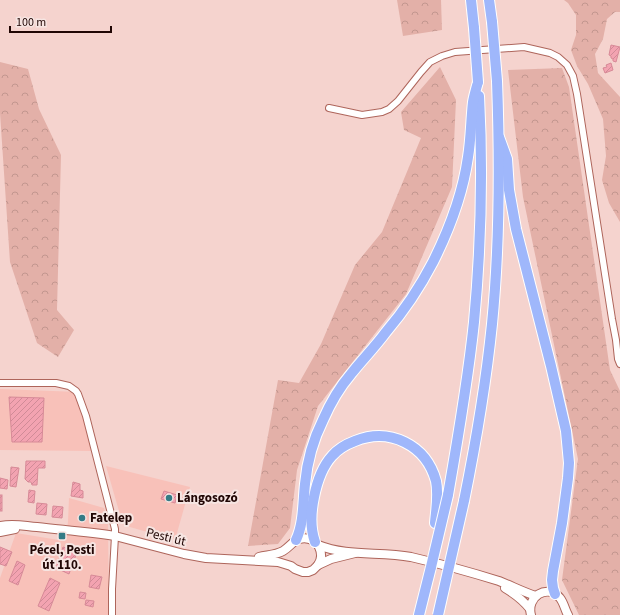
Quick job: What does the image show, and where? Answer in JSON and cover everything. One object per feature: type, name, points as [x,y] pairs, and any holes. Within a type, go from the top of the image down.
[{"type":"highway","points":[[419,615],[448,495],[465,395],[477,293],[481,210],[481,148],[478,82],[471,0]]},
{"type":"highway","points":[[438,615],[473,458],[492,324],[496,268],[499,137],[497,81],[489,0]]},
{"type":"highway","points":[[293,543],[299,534],[302,521],[309,459],[317,432],[331,403],[343,384],[385,333],[413,295],[433,262],[448,228],[454,212],[468,157],[473,101],[478,82]]},
{"type":"highway","points":[[499,137],[507,159],[509,190],[516,229],[566,431],[569,463],[568,478],[562,523],[553,571],[553,588],[555,594]]},
{"type":"highway","points":[[316,543],[312,530],[313,501],[318,480],[332,455],[339,449],[360,439],[370,436],[388,437],[407,443],[414,448],[428,462],[433,472],[438,493],[431,567]]},
{"type":"main road","name":"Pesti út","points":[[0,526],[13,524],[115,536],[184,554],[216,559],[244,560]]},
{"type":"main road","name":"Pesti út","points":[[0,532],[19,528],[36,527]]},
{"type":"main road","points":[[244,560],[278,553],[299,539],[306,538],[327,548],[355,553],[410,557],[463,570],[502,582],[536,596]]},
{"type":"main road","points":[[291,566],[287,556],[293,543]]},
{"type":"main road","points":[[316,543],[321,553],[321,558],[318,565]]},
{"type":"main road","points":[[244,560],[278,562],[303,572],[308,572],[331,559],[355,553]]},
{"type":"main road","points":[[487,578],[525,602],[531,612]]},
{"type":"main road","points":[[531,612],[531,604],[536,596],[541,593],[551,592],[560,598],[563,603],[565,613]]},
{"type":"street","points":[[329,108],[362,115],[382,112],[389,109],[398,101],[420,72],[430,62],[455,52],[524,47],[550,53],[563,61],[573,76],[577,94],[620,364]]},
{"type":"street","points":[[0,383],[56,383],[69,386],[78,394],[88,424],[115,529],[112,615]]},
{"type":"shaded area","points":[[0,389],[79,392],[91,451],[0,450]]},
{"type":"shaded area","points":[[106,466],[190,487],[175,540],[123,525]]},
{"type":"shaded area","points":[[69,498],[104,508],[108,523],[109,615],[0,615],[0,578],[16,533],[65,541],[68,522]]},
{"type":"green space","points":[[397,0],[441,0],[442,30],[403,36]]},
{"type":"green space","points":[[564,0],[620,0],[620,12],[615,12],[607,19],[603,39],[595,54],[598,73],[620,97],[620,222],[609,203],[602,180],[606,156],[603,119],[588,84],[577,66],[571,50],[576,35],[576,15],[568,3]]},
{"type":"green space","points":[[0,62],[28,69],[39,109],[61,155],[57,310],[74,330],[58,357],[37,343],[10,262],[0,113]]},
{"type":"green space","points":[[440,67],[456,100],[452,187],[406,294],[318,406],[297,470],[290,528],[278,544],[248,546],[278,380],[299,383],[321,344],[355,265],[382,232],[421,138],[404,130],[401,112]]},
{"type":"green space","points":[[562,68],[569,87],[610,370],[620,391],[620,615],[579,615],[562,580],[578,459],[523,197],[508,70]]},
{"type":"building","points":[[611,45],[620,47],[616,62],[613,61],[609,55]]},
{"type":"building","points":[[611,63],[613,70],[605,73],[603,68],[607,67],[606,65]]},
{"type":"building","points":[[9,397],[44,398],[42,442],[12,442]]},
{"type":"building","points":[[26,461],[45,461],[45,468],[38,468],[37,485],[32,485],[31,482],[28,482],[25,479]]},
{"type":"building","points":[[11,467],[19,468],[16,487],[10,486]]},
{"type":"building","points":[[0,478],[8,480],[7,489],[0,488]]},
{"type":"building","points":[[73,482],[80,484],[80,490],[83,491],[83,498],[71,496]]},
{"type":"building","points":[[29,490],[35,491],[34,503],[28,502]]},
{"type":"building","points":[[164,491],[177,495],[175,503],[161,499]]},
{"type":"building","points":[[0,495],[2,495],[2,511],[0,511]]},
{"type":"building","points":[[37,503],[47,504],[46,515],[36,514]]},
{"type":"building","points":[[53,506],[63,507],[62,518],[52,517]]},
{"type":"building","points":[[0,547],[12,552],[6,566],[0,564]]},
{"type":"building","points":[[63,547],[77,552],[69,574],[56,568]]},
{"type":"building","points":[[17,561],[25,565],[18,585],[9,581]]},
{"type":"building","points":[[91,575],[102,577],[99,589],[89,587]]},
{"type":"building","points":[[50,578],[60,583],[49,611],[38,606]]},
{"type":"building","points":[[80,592],[86,593],[85,599],[79,598]]},
{"type":"building","points":[[86,600],[94,601],[93,607],[85,605]]},
{"type":"place","name":"Lángosozó","points":[[169,498]]},
{"type":"place","name":"Fatelep","points":[[82,518]]},
{"type":"place","name":"Pécel, Pesti út 110.","points":[[62,536]]}]
